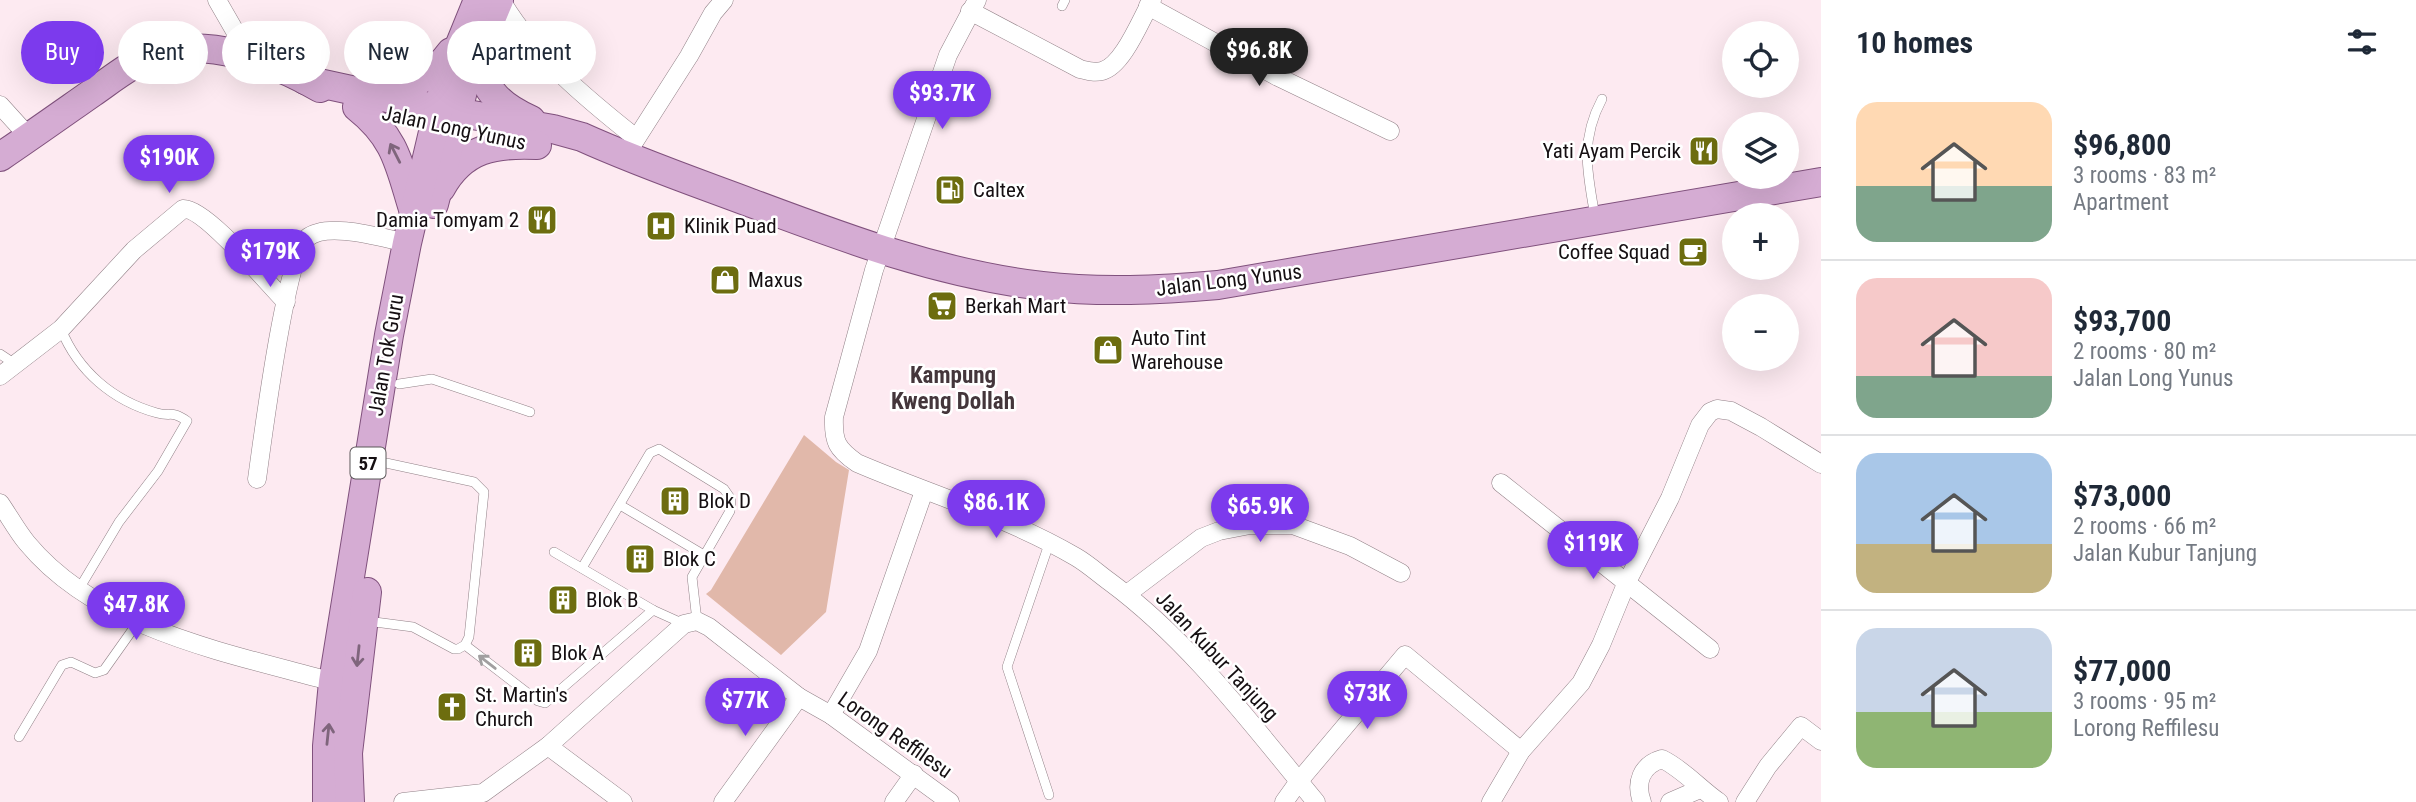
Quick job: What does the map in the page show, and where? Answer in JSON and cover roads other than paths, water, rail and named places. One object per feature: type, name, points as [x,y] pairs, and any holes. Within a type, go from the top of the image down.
[{"type":"main road","name":"Jalan Tok Guru","points":[[476,21],[478,0]]},
{"type":"main road","name":"Jalan Tok Guru","points":[[484,21],[500,0]]},
{"type":"main road","name":"Jalan Long Yunus","points":[[0,158],[12,121],[152,55],[200,47],[222,50]]},
{"type":"main road","points":[[447,58],[425,78],[365,101],[371,118],[400,162],[423,212],[453,170],[469,157],[489,147],[545,137]]},
{"type":"main road","name":"Jalan Tok Guru","points":[[350,802],[348,753],[363,621],[423,212],[446,120],[444,81],[447,76]]},
{"type":"main road","name":"Jalan Long Yunus","points":[[313,84],[344,103],[365,101],[446,120],[545,137],[582,137],[624,148],[880,251],[951,270],[1043,286],[1148,291],[1217,285],[1821,182]]},
{"type":"main road","points":[[487,84],[493,95],[545,137]]},
{"type":"main road","name":"Jalan Tok Guru","points":[[327,802],[327,746],[333,682],[389,335],[407,243],[423,212]]},
{"type":"street","points":[[217,0],[229,21]]},
{"type":"street","points":[[500,0],[532,44],[596,106],[624,148],[689,56],[715,4]]},
{"type":"street","points":[[880,251],[948,55],[974,6],[1080,69],[1093,72],[1105,71],[1117,63],[1150,3],[1278,77],[1390,131]]},
{"type":"street","points":[[0,376],[8,359],[61,329],[134,250],[179,212],[187,209],[195,211],[214,226],[286,302]]},
{"type":"street","points":[[257,480],[272,372],[298,252],[307,238],[326,230],[407,243]]},
{"type":"street","name":"Jalan Kubur Tanjung","points":[[880,251],[834,417],[833,435],[841,452],[857,463],[1012,525],[1077,558],[1127,594],[1155,617],[1223,689],[1316,802]]},
{"type":"street","points":[[1491,802],[1521,751],[1581,683],[1601,645],[1626,584],[1670,498],[1700,425],[1710,412],[1717,409],[1731,411],[1819,456]]},
{"type":"street","points":[[1500,483],[1710,649]]},
{"type":"street","points":[[831,715],[868,651],[924,491]]},
{"type":"street","points":[[0,503],[27,543],[79,589],[138,622],[174,638],[333,682]]},
{"type":"street","points":[[1127,594],[1201,538],[1219,531],[1250,525],[1293,525],[1350,546],[1401,573]]},
{"type":"street","points":[[403,802],[480,797],[548,746],[690,623]]},
{"type":"street","name":"Lorong Reffilesu","points":[[690,623],[709,627],[799,697],[831,715],[950,802]]},
{"type":"street","points":[[1284,802],[1405,655],[1521,751]]},
{"type":"street","points":[[723,802],[799,697]]},
{"type":"street","points":[[1745,802],[1768,766],[1801,726],[1821,741]]},
{"type":"street","points":[[548,746],[623,802]]},
{"type":"street","points":[[1642,802],[1639,789],[1642,774],[1650,762],[1662,758],[1719,802]]},
{"type":"street","points":[[894,802],[914,774]]},
{"type":"street","points":[[1670,802],[1700,789]]},
{"type":"lane","points":[[1596,222],[1586,166],[1589,131],[1602,99]]},
{"type":"lane","points":[[61,329],[70,351],[85,370],[110,392],[160,414],[175,412],[187,421],[158,471],[119,522],[79,589]]},
{"type":"lane","points":[[399,384],[432,379],[530,412]]},
{"type":"lane","points":[[554,552],[653,610],[690,623],[691,585],[695,569],[730,511],[729,494],[656,449],[650,453],[582,568]]},
{"type":"lane","points":[[363,621],[413,627],[454,649],[465,645],[469,637],[484,492],[474,482],[386,463]]},
{"type":"lane","points":[[620,505],[704,555]]},
{"type":"lane","points":[[1049,544],[1007,667],[1049,795]]},
{"type":"lane","points":[[465,645],[538,701],[545,703],[653,610]]},
{"type":"lane","points":[[19,737],[62,665],[71,662],[95,673],[104,670],[138,622]]},
{"type":"place","name":"Yati Ayam Percik","points":[[1704,151]]},
{"type":"place","name":"Caltex","points":[[950,190]]},
{"type":"place","name":"Damia Tomyam 2","points":[[542,220]]},
{"type":"place","name":"Klinik Puad","points":[[661,226]]},
{"type":"place","name":"Coffee Squad","points":[[1693,252]]},
{"type":"place","name":"Maxus","points":[[725,280]]},
{"type":"place","name":"Berkah Mart","points":[[942,306]]},
{"type":"place","name":"Auto Tint Warehouse","points":[[1108,350]]},
{"type":"place","name":"Blok D","points":[[675,501]]},
{"type":"place","name":"Blok C","points":[[640,559]]},
{"type":"place","name":"Blok B","points":[[563,600]]},
{"type":"place","name":"Blok A","points":[[528,653]]},
{"type":"place","name":"St. Martin's Church","points":[[452,707]]},
{"type":"district","name":"Kampung Kweng Dollah","points":[[953,388]]}]
